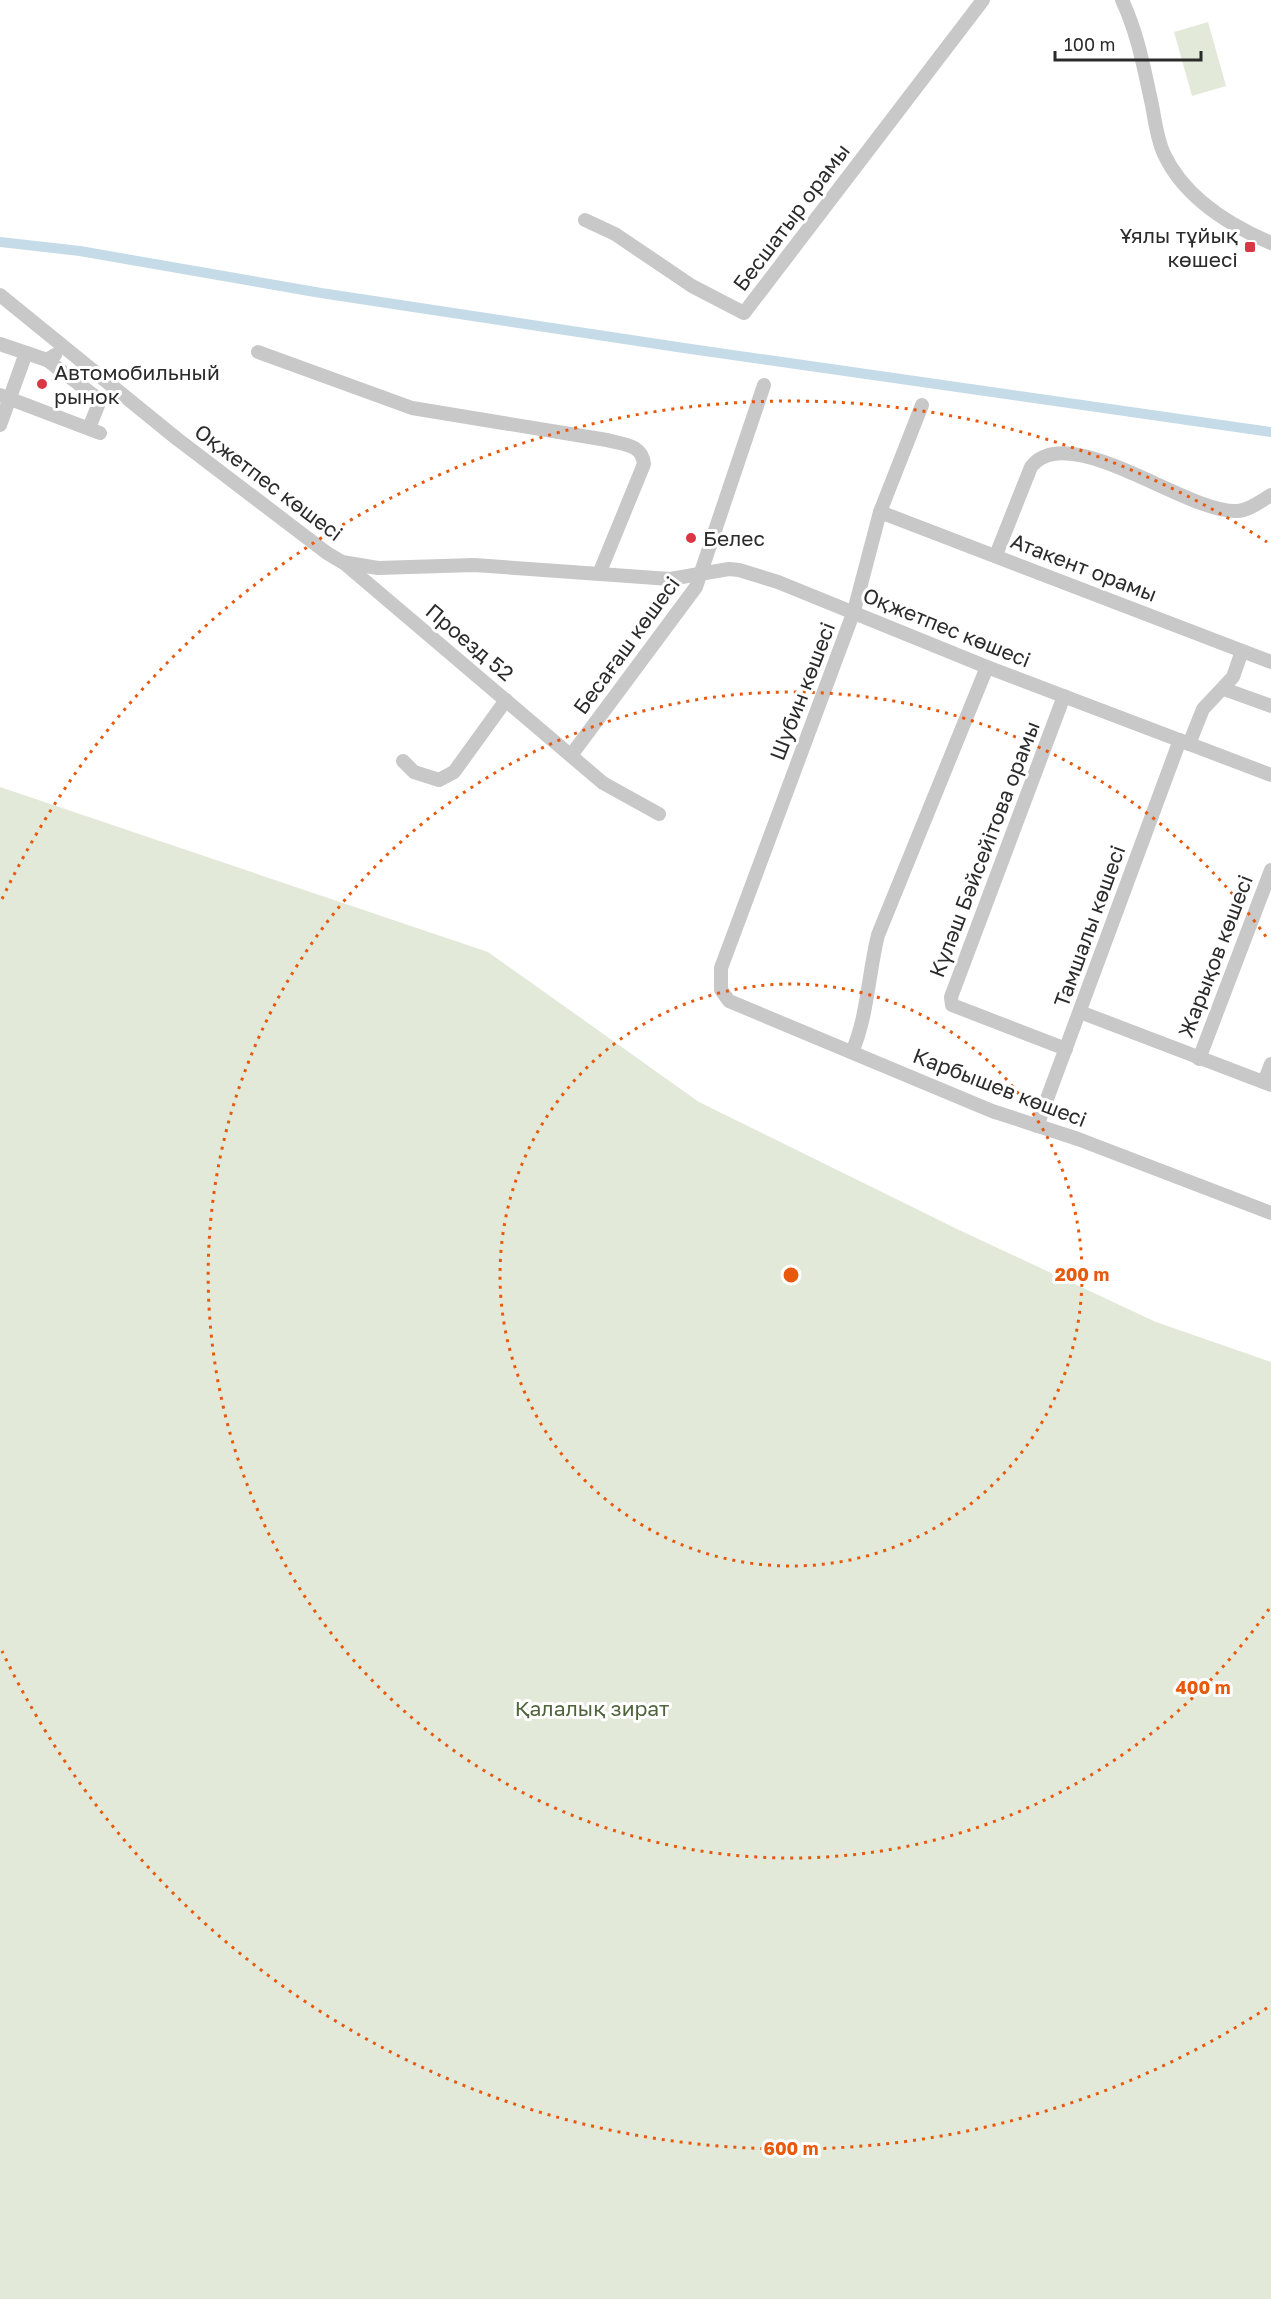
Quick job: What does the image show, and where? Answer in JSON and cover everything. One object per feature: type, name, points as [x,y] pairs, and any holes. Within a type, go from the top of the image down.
[{"type":"street","name":"Бесшатыр орамы","points":[[585,220],[615,234],[692,286],[744,313],[983,0]]},
{"type":"street","points":[[1122,0],[1135,27],[1158,134],[1164,153],[1178,178],[1197,197],[1239,229],[1271,243]]},
{"type":"street","name":"Оқжетпес көшесі","points":[[0,295],[176,438],[342,562],[378,568],[474,565],[670,579],[729,569],[739,570],[854,611],[987,667],[1271,775]]},
{"type":"street","points":[[0,344],[47,360],[96,397],[99,403],[94,430],[5,397]]},
{"type":"street","points":[[47,360],[64,349]]},
{"type":"street","points":[[258,352],[412,408],[607,440],[637,448],[643,453],[644,464],[599,574]]},
{"type":"street","points":[[0,425],[5,397],[26,353]]},
{"type":"street","name":"Бесағаш көшесі","points":[[572,754],[696,587],[702,575],[764,386]]},
{"type":"street","name":"Шубин көшесі","points":[[721,990],[720,968],[854,611],[880,512],[922,405]]},
{"type":"street","points":[[996,555],[1031,467],[1042,457],[1056,454],[1098,459],[1184,497],[1229,512],[1242,511],[1271,495]]},
{"type":"street","name":"Атакент орамы","points":[[880,512],[1271,662]]},
{"type":"street","name":"Проезд 52","points":[[342,562],[572,754],[603,783],[659,814]]},
{"type":"street","name":"Тамшалы көшесі","points":[[1037,1126],[1184,742],[1203,709],[1233,677],[1242,651]]},
{"type":"street","points":[[852,1052],[866,1010],[870,966],[878,935],[987,667]]},
{"type":"street","points":[[1224,689],[1271,706]]},
{"type":"street","name":"Күләш Бәйсейітова орамы","points":[[1065,696],[951,997],[952,1005],[1066,1049]]},
{"type":"street","points":[[403,761],[414,771],[439,780],[454,772],[506,700]]},
{"type":"street","name":"Жарықов көшесі","points":[[1199,1059],[1271,870]]},
{"type":"street","name":"Карбышев көшесі","points":[[721,990],[729,1001],[992,1112],[1037,1126],[1271,1213]]},
{"type":"street","points":[[1080,1012],[1199,1059],[1268,1083],[1271,1064]]},
{"type":"green space","points":[[1208,22],[1226,86],[1192,96],[1174,32]]},
{"type":"green space","name":"Қалалық зират","points":[[0,787],[488,952],[699,1102],[957,1229],[1156,1322],[1271,1362],[1271,2299],[0,2299]]},
{"type":"waterway","points":[[0,242],[80,251],[321,293],[684,348],[1271,432]]},
{"type":"place","name":"Ұялы тұйық көшесі","points":[[1250,247]]},
{"type":"place","name":"Автомобильный рынок","points":[[42,384]]},
{"type":"place","name":"Белес","points":[[691,538]]}]
